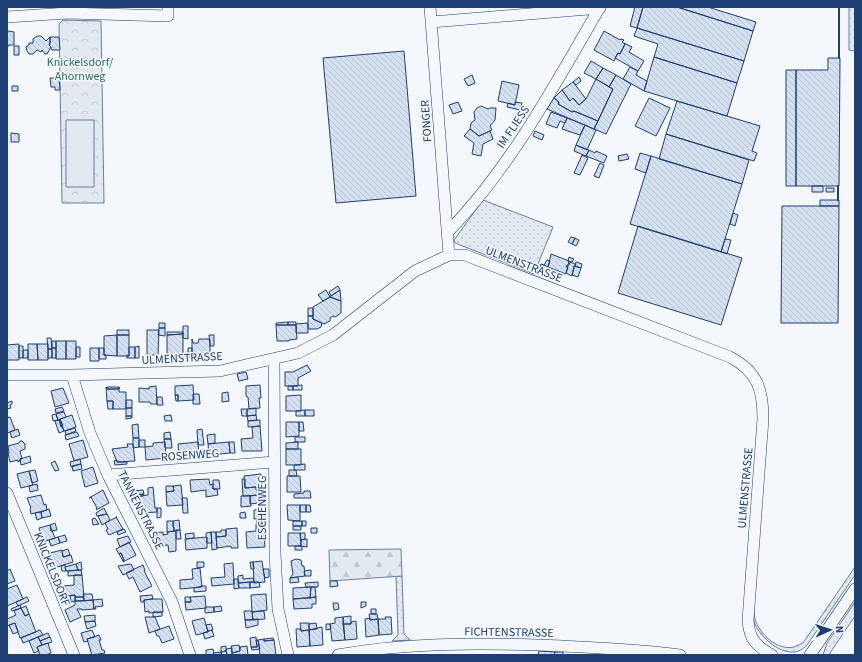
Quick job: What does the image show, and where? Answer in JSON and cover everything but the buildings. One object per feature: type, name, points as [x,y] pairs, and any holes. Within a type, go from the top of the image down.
[{"type":"street","points":[[7,17],[35,12],[168,16],[168,7]]},
{"type":"street","name":"FONGER","points":[[430,7],[447,233]]},
{"type":"street","points":[[432,22],[600,7]]},
{"type":"street","name":"IM FLIESS","points":[[447,233],[460,220],[515,150],[600,7]]},
{"type":"street","points":[[447,233],[449,255]]},
{"type":"street","name":"ULMENSTRASSE","points":[[7,375],[72,375],[220,371],[298,353],[333,335],[415,271],[449,255],[465,255],[730,357],[742,364],[752,373],[760,391],[763,419],[748,620],[757,652],[772,655]]},
{"type":"street","name":"ESCHENWEG","points":[[274,359],[275,552],[278,609],[288,655]]},
{"type":"street","name":"TANNENSTRASSE","points":[[72,375],[90,433],[108,474],[172,602],[190,655]]},
{"type":"street","name":"ROSENWEG","points":[[108,474],[274,462]]},
{"type":"street","name":"KNICKELSDORF","points":[[7,493],[74,655]]},
{"type":"street","points":[[810,655],[855,589]]},
{"type":"street","name":"FICHTENSTRASSE","points":[[338,655],[358,651],[448,643],[680,655]]},
{"type":"green space","points":[[849,7],[855,7],[855,51],[849,50]]},
{"type":"green space","name":"Knickelsdorf/ Ahornweg","points":[[63,20],[101,21],[104,203],[62,203],[59,24]]},
{"type":"green space","points":[[66,120],[94,120],[94,187],[66,187]]},
{"type":"green space","points":[[483,200],[553,227],[534,274],[455,243],[454,240]]},
{"type":"green space","points":[[401,549],[402,576],[330,581],[329,550]]},
{"type":"green space","points":[[855,567],[855,575],[807,645],[801,650],[787,652],[775,647],[760,633],[756,627],[754,622],[754,606],[757,625],[770,640],[776,644],[788,648],[803,643]]},
{"type":"green space","points":[[396,576],[402,576],[404,634],[410,640],[392,641],[398,635]]},
{"type":"green space","points":[[855,602],[855,616],[830,653],[831,655],[823,655],[827,643]]},
{"type":"wall","points":[[839,7],[839,58]]},
{"type":"wall","points":[[838,186],[838,200]]}]
